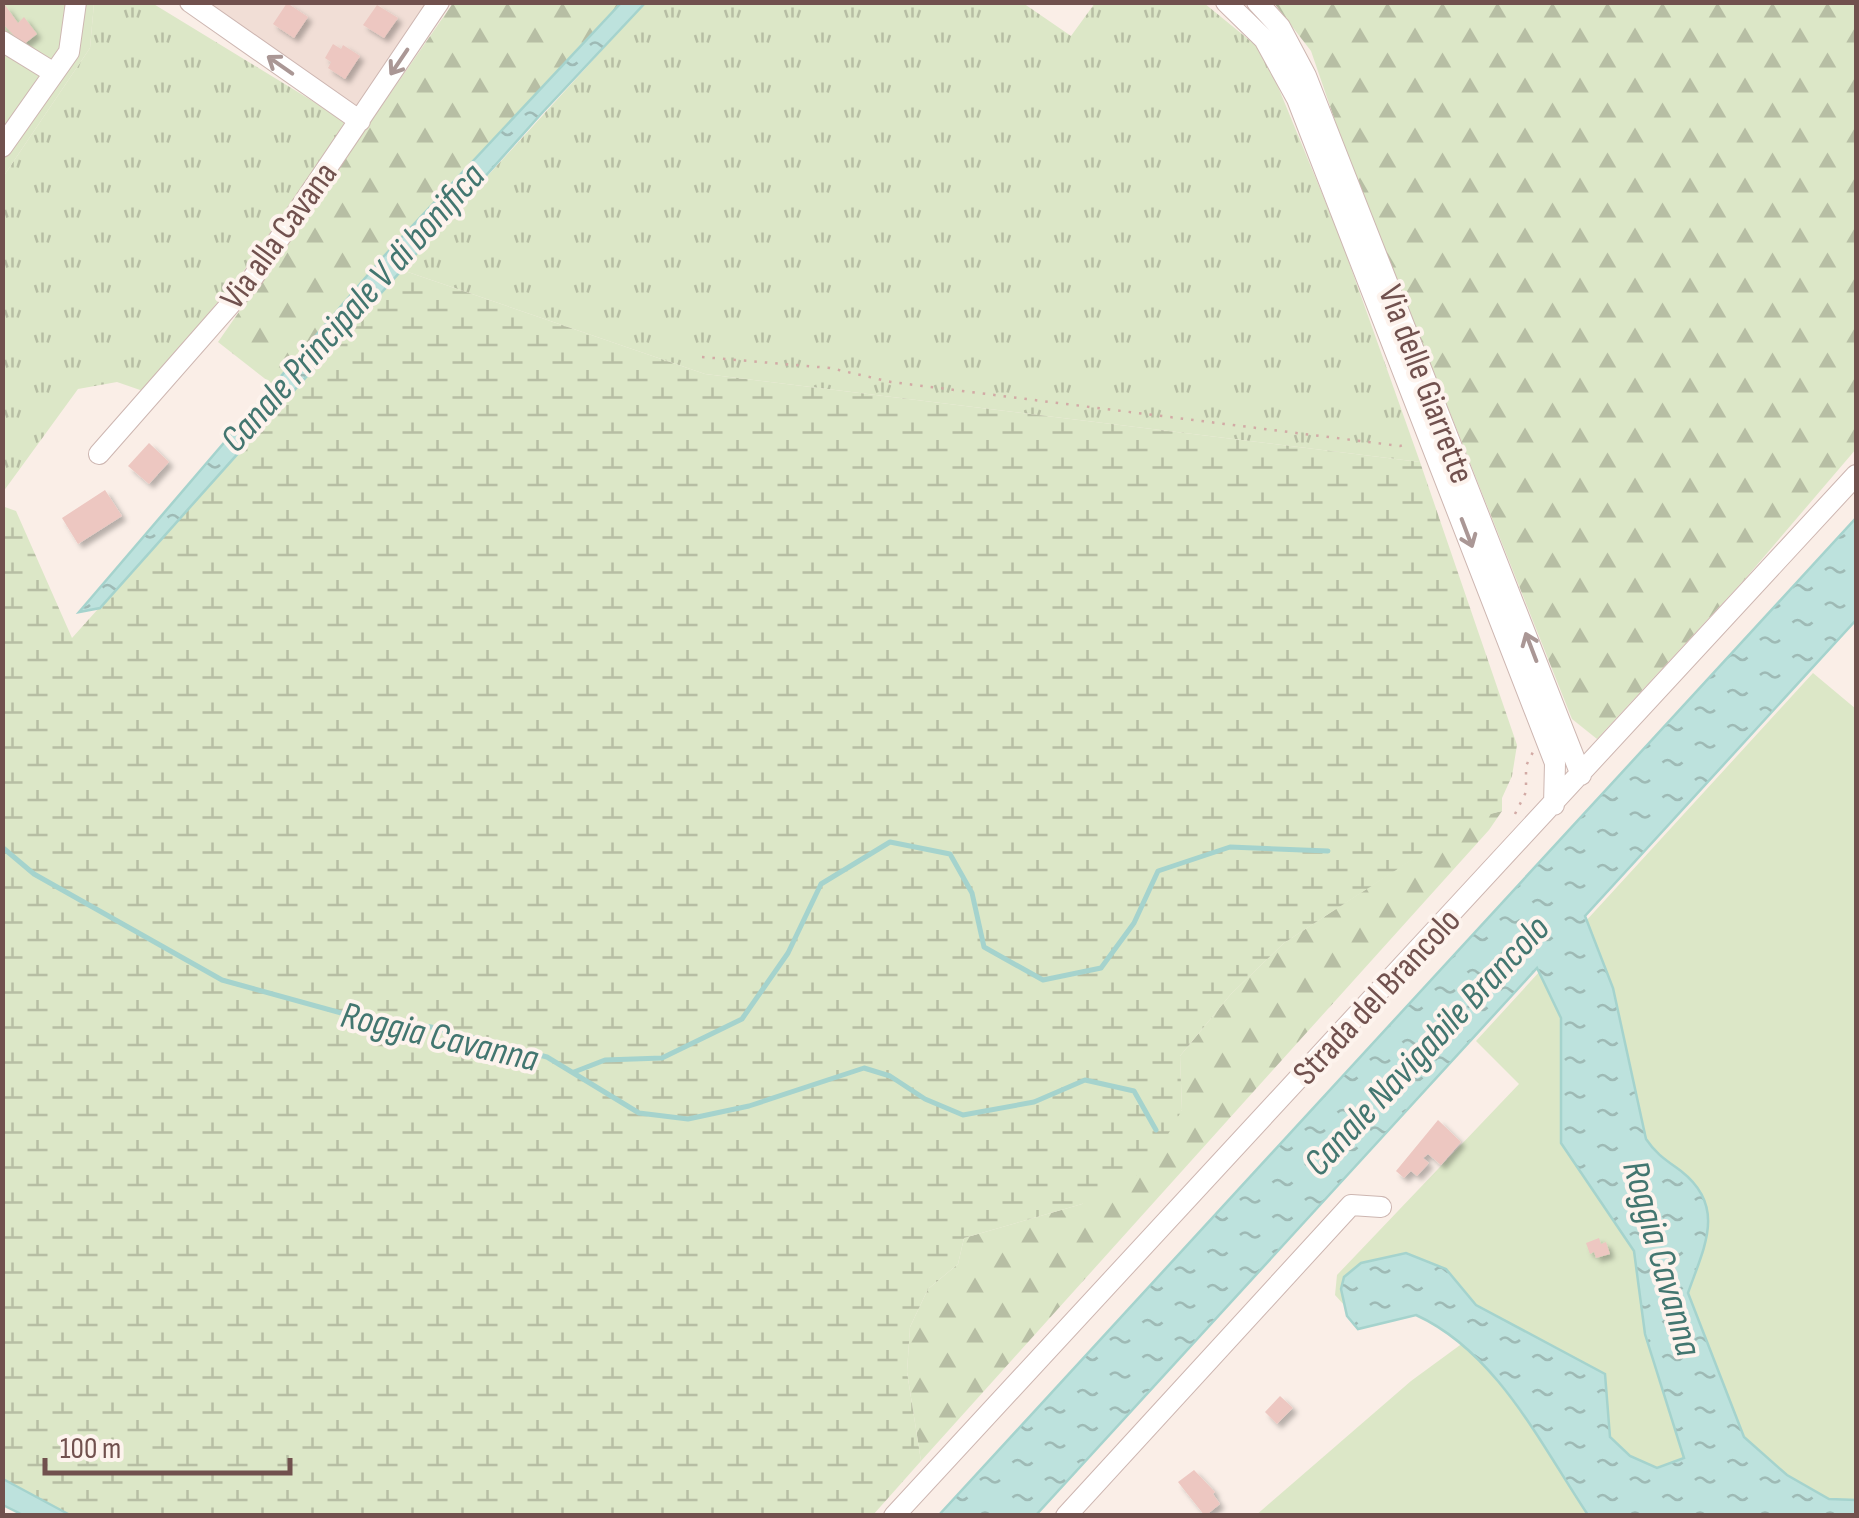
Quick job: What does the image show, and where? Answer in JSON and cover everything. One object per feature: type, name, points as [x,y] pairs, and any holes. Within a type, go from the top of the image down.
[{"type":"street","points":[[2,147],[69,52],[76,2]]},
{"type":"street","points":[[190,2],[360,121]]},
{"type":"street","name":"Via alla Cavana","points":[[99,454],[250,282],[439,2]]},
{"type":"street","name":"Via delle Giarrette","points":[[1226,2],[1264,39],[1298,99],[1429,436],[1563,756],[1581,775]]},
{"type":"street","name":"Via delle Giarrette","points":[[1257,2],[1280,27],[1306,76],[1563,756],[1559,798]]},
{"type":"street","points":[[2,41],[54,73]]},
{"type":"street","name":"Strada del Brancolo","points":[[894,1516],[1856,475]]},
{"type":"street","points":[[1563,756],[1599,755]]},
{"type":"street","points":[[1066,1516],[1351,1205],[1381,1207]]},
{"type":"path","points":[[702,357],[830,368],[891,382],[1400,446],[1429,436]]},
{"type":"shaded area","points":[[190,3],[439,3],[360,121]]},
{"type":"green space","points":[[3,3],[94,3],[90,48],[3,177]]},
{"type":"green space","points":[[94,3],[152,3],[347,122],[243,272],[143,391],[117,382],[78,389],[3,492],[3,177],[90,48]]},
{"type":"green space","points":[[453,3],[621,3],[384,256],[273,385],[218,342]]},
{"type":"green space","points":[[645,3],[1023,3],[1071,36],[1095,3],[1204,3],[1259,48],[1274,77],[1340,237],[1420,462],[705,374],[402,270]]},
{"type":"green space","points":[[1274,3],[1856,3],[1856,449],[1745,579],[1597,739],[1572,719],[1343,144],[1311,51]]},
{"type":"green space","points":[[402,270],[705,374],[1420,462],[1517,745],[1502,811],[1476,818],[1284,943],[1231,994],[1180,1056],[1182,1110],[1148,1169],[1082,1204],[964,1238],[958,1264],[928,1289],[910,1327],[907,1372],[921,1461],[873,1515],[43,1515],[2,1495],[2,506],[16,511],[72,638]]},
{"type":"green space","points":[[1813,673],[1856,709],[1856,1515],[1255,1516],[1411,1381],[1467,1340],[1441,1309],[1345,1306],[1335,1295],[1337,1275],[1519,1084],[1476,1041]]},
{"type":"green space","points":[[1502,811],[921,1461],[907,1372],[910,1327],[928,1289],[958,1264],[964,1238],[1082,1204],[1182,1110],[1180,1056],[1231,994],[1284,943],[1476,817]]},
{"type":"water","name":"Canale Principale V di bonifica","points":[[621,3],[645,3],[100,608],[79,612],[384,256]]},
{"type":"water","name":"Canale Navigabile Brancolo","points":[[1856,518],[1856,620],[1585,916],[1613,988],[1646,1139],[1695,1185],[1704,1199],[1708,1228],[1688,1293],[1744,1437],[1787,1475],[1829,1499],[1856,1500],[1856,1515],[1588,1515],[1515,1403],[1494,1376],[1445,1331],[1416,1315],[1358,1329],[1347,1316],[1341,1289],[1344,1277],[1361,1263],[1406,1253],[1446,1269],[1476,1305],[1605,1374],[1610,1437],[1630,1456],[1657,1468],[1684,1458],[1645,1334],[1634,1251],[1561,1143],[1561,1018],[1537,968],[1036,1515],[939,1515]]},
{"type":"water","points":[[3,1479],[70,1515],[23,1515],[3,1505]]},
{"type":"building","points":[[287,3],[308,17],[294,38],[273,24]]},
{"type":"building","points":[[5,5],[18,23],[24,17],[37,34],[23,45],[5,26],[2,28]]},
{"type":"building","points":[[377,5],[398,18],[384,38],[363,25]]},
{"type":"building","points":[[333,44],[341,49],[343,45],[360,56],[345,79],[328,68],[331,62],[325,58]]},
{"type":"building","points":[[149,443],[169,462],[149,484],[128,466]]},
{"type":"building","points":[[105,490],[122,516],[78,544],[62,518]]},
{"type":"building","points":[[1438,1120],[1461,1142],[1441,1165],[1428,1154],[1423,1158],[1429,1163],[1417,1176],[1411,1171],[1404,1178],[1396,1171]]},
{"type":"building","points":[[1599,1238],[1601,1244],[1606,1242],[1610,1254],[1596,1258],[1586,1243]]},
{"type":"building","points":[[1280,1396],[1293,1408],[1277,1424],[1265,1412]]},
{"type":"building","points":[[1194,1470],[1215,1492],[1220,1504],[1205,1516],[1178,1482]]},
{"type":"waterway","points":[[574,1072],[605,1060],[662,1058],[742,1019],[788,953],[821,884],[890,842],[950,854],[972,893],[984,947],[1043,980],[1101,968],[1134,923],[1158,871],[1230,847],[1328,851]]},
{"type":"waterway","name":"Roggia Cavanna","points":[[2,847],[34,874],[222,980],[352,1016],[431,1027],[547,1057],[639,1113],[688,1119],[749,1106],[864,1068],[890,1076],[925,1099],[963,1115],[1034,1102],[1085,1080],[1134,1091],[1156,1130]]}]
